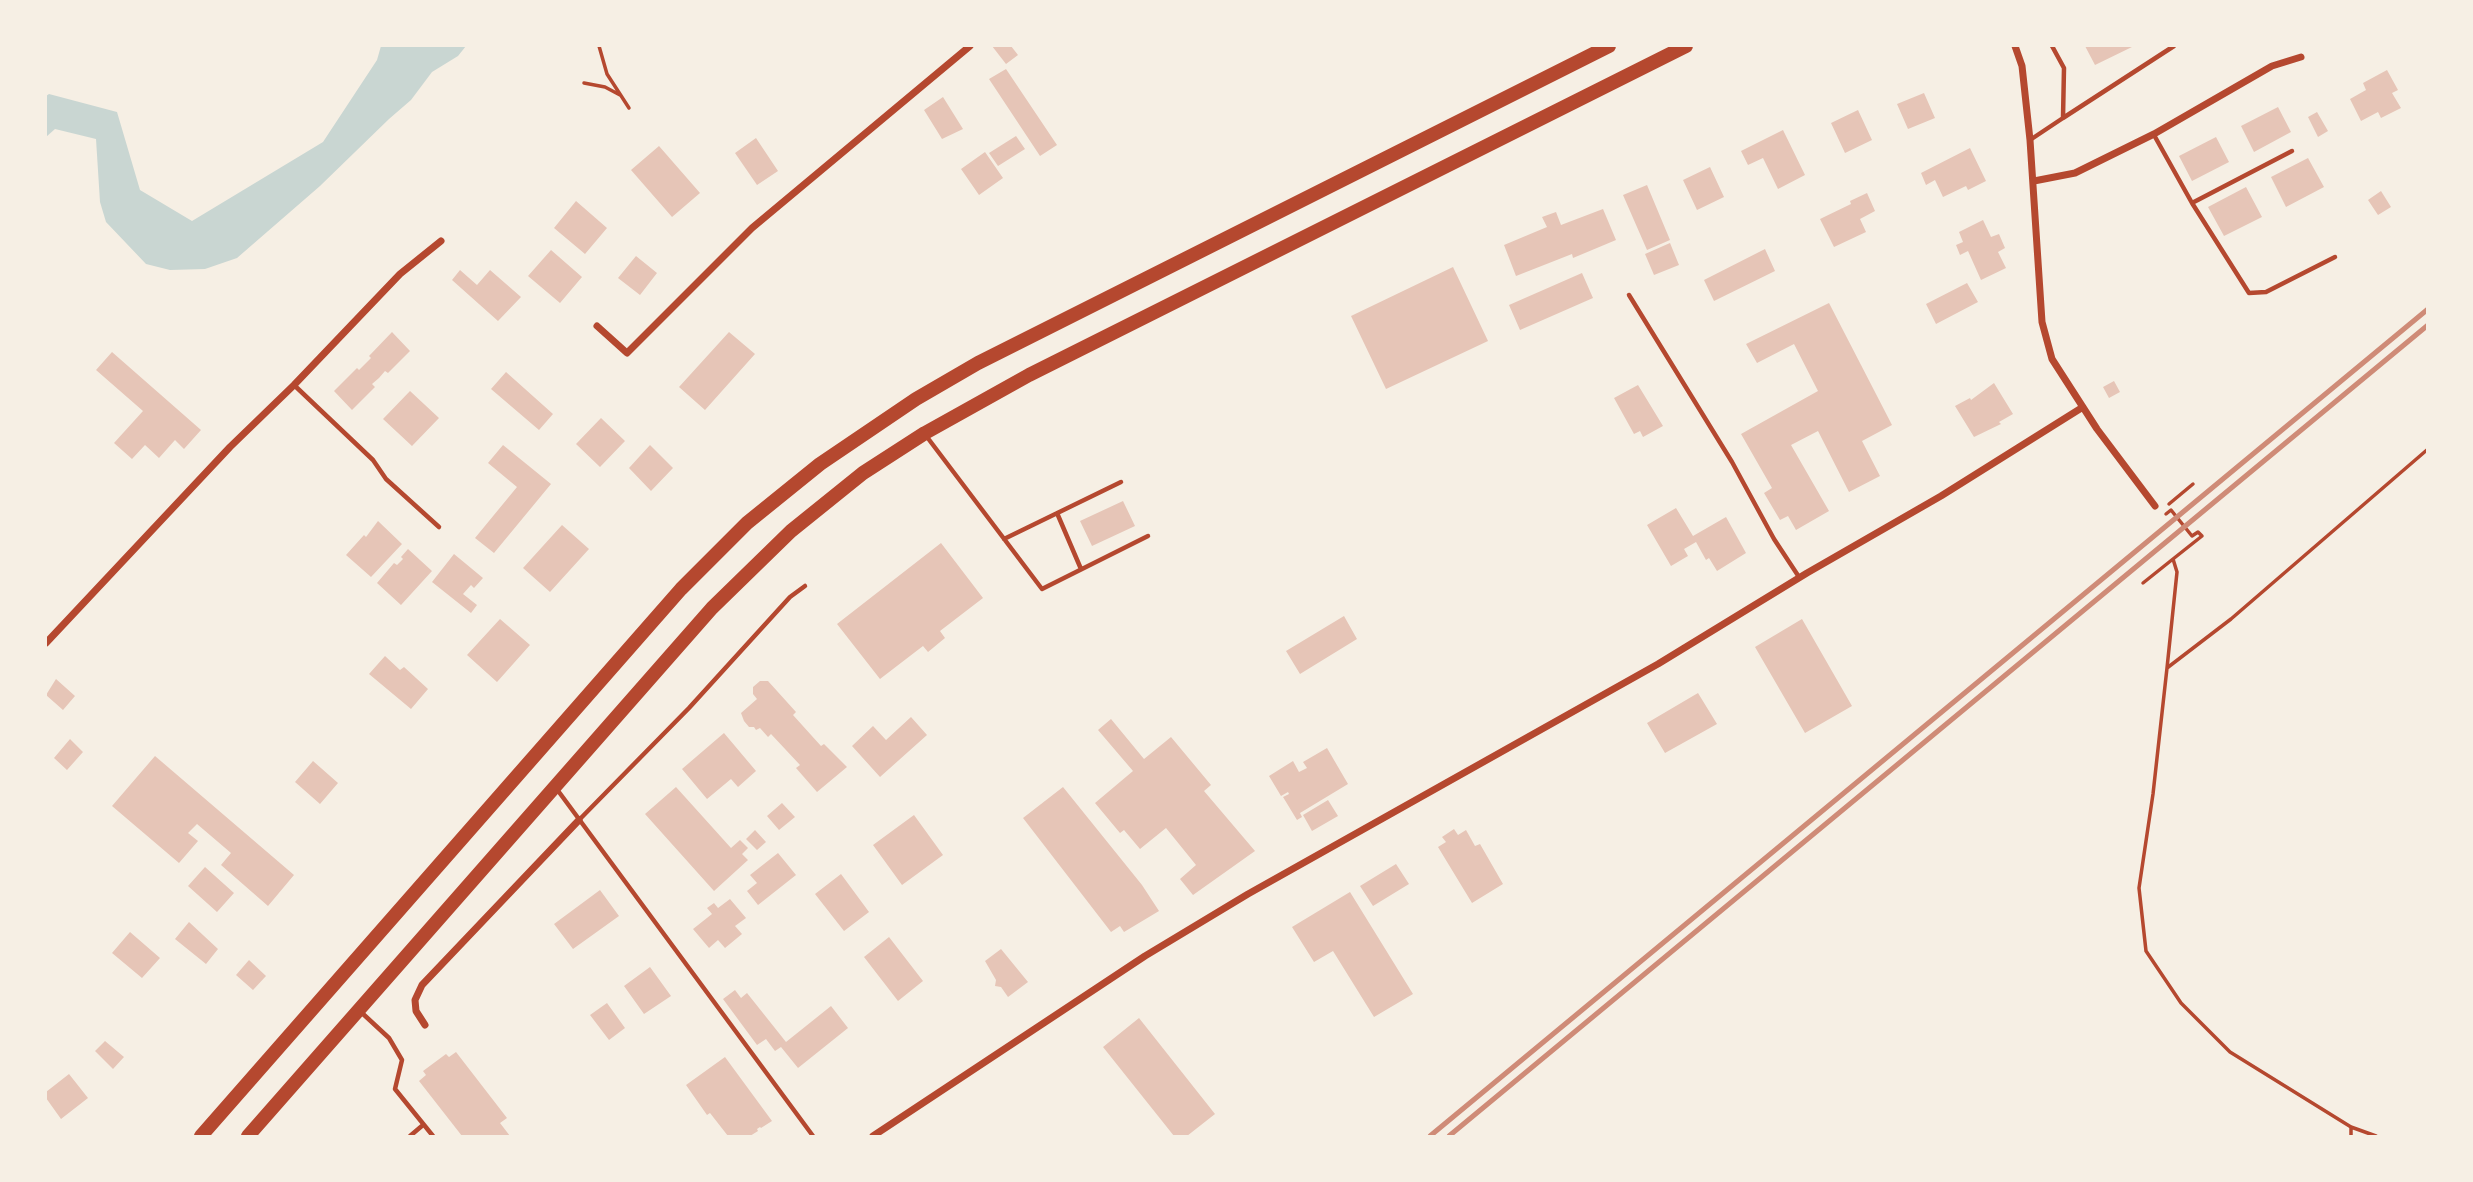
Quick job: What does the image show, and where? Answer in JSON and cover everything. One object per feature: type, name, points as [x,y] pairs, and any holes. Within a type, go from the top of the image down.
[{"type":"main road","points":[[201,1136],[681,589],[747,523],[820,464],[916,399],[978,363],[1609,46]]},
{"type":"main road","points":[[248,1136],[712,608],[790,531],[863,473],[925,433],[1029,375],[1686,46]]},
{"type":"street","points":[[597,326],[627,353],[752,228],[970,46]]},
{"type":"street","points":[[2015,46],[2022,66],[2031,140],[2042,322],[2052,359],[2083,407],[2155,506]]},
{"type":"street","points":[[2034,181],[2076,173],[2154,134],[2272,66],[2301,57]]},
{"type":"street","points":[[46,643],[229,447],[400,274],[441,242]]},
{"type":"street","points":[[873,1136],[1145,956],[1236,900],[1658,664],[1941,496],[2083,407]]},
{"type":"street","points":[[425,1025],[416,1011],[415,1000],[422,985],[579,820]]},
{"type":"lane","points":[[2052,46],[2064,68],[2063,118]]},
{"type":"lane","points":[[2031,140],[2174,46]]},
{"type":"lane","points":[[2154,134],[2192,203],[2249,293],[2266,292],[2335,257]]},
{"type":"lane","points":[[2192,203],[2292,151]]},
{"type":"lane","points":[[1629,295],[1732,462],[1774,539],[1799,578]]},
{"type":"lane","points":[[294,384],[373,460],[386,478],[439,527]]},
{"type":"lane","points":[[925,433],[1042,589],[1148,536]]},
{"type":"lane","points":[[1004,539],[1121,482]]},
{"type":"lane","points":[[1057,513],[1081,569]]},
{"type":"lane","points":[[579,820],[689,708],[790,597],[805,586]]},
{"type":"lane","points":[[555,786],[813,1136]]},
{"type":"lane","points":[[359,1010],[389,1038],[402,1060],[395,1089],[433,1136]]},
{"type":"lane","points":[[410,1136],[423,1125]]},
{"type":"path","points":[[599,46],[607,74],[629,108]]},
{"type":"path","points":[[584,83],[605,87],[622,96]]},
{"type":"path","points":[[2167,668],[2242,610],[2427,449]]},
{"type":"path","points":[[2143,583],[2202,537],[2197,531],[2192,536],[2171,510],[2166,514],[2162,510],[2193,484]]},
{"type":"path","points":[[2173,559],[2176,572],[2167,668],[2139,888],[2146,951],[2181,1003],[2230,1052],[2351,1127],[2376,1136]]},
{"type":"path","points":[[2351,1127],[2351,1136]]},
{"type":"shaded area","points":[[381,46],[466,46],[458,56],[432,72],[411,100],[320,186],[237,258],[205,269],[170,270],[146,264],[106,222],[100,202],[96,139],[55,129],[46,137],[46,96],[49,94],[117,112],[140,190],[192,221],[323,142],[377,60]]},
{"type":"building","points":[[992,46],[1011,46],[1018,55],[1006,64]]},
{"type":"building","points":[[2085,46],[2134,46],[2095,65]]},
{"type":"building","points":[[1006,69],[1057,145],[1040,156],[989,79]]},
{"type":"building","points":[[2387,70],[2398,90],[2392,93],[2401,108],[2381,118],[2378,112],[2361,121],[2350,99],[2366,90],[2363,83]]},
{"type":"building","points":[[1924,93],[1935,118],[1908,129],[1897,104]]},
{"type":"building","points":[[943,97],[963,129],[942,139],[924,110]]},
{"type":"building","points":[[2278,107],[2291,132],[2254,152],[2241,126]]},
{"type":"building","points":[[1858,110],[1872,140],[1845,153],[1831,123]]},
{"type":"building","points":[[2317,112],[2328,131],[2318,137],[2308,117]]},
{"type":"building","points":[[1783,130],[1805,175],[1778,189],[1763,158],[1748,165],[1741,151]]},
{"type":"building","points":[[1016,136],[1025,149],[998,166],[989,153]]},
{"type":"building","points":[[2216,137],[2229,162],[2192,181],[2179,156]]},
{"type":"building","points":[[756,138],[778,171],[757,185],[735,153]]},
{"type":"building","points":[[659,146],[700,193],[672,217],[631,170]]},
{"type":"building","points":[[1970,148],[1986,181],[1968,190],[1966,186],[1943,197],[1935,180],[1926,185],[1921,173]]},
{"type":"building","points":[[985,152],[1003,178],[979,195],[961,169]]},
{"type":"building","points":[[2308,158],[2324,187],[2286,207],[2271,177]]},
{"type":"building","points":[[1710,167],[1724,197],[1697,210],[1683,180]]},
{"type":"building","points":[[1647,185],[1670,240],[1647,250],[1623,195]]},
{"type":"building","points":[[2246,187],[2262,217],[2224,236],[2208,207]]},
{"type":"building","points":[[2381,191],[2391,207],[2378,215],[2368,200]]},
{"type":"building","points":[[1867,193],[1875,211],[1860,219],[1866,232],[1834,247],[1820,219]]},
{"type":"building","points":[[576,201],[607,228],[585,254],[554,228]]},
{"type":"building","points":[[1603,209],[1616,240],[1573,258],[1572,254],[1516,276],[1504,245],[1547,227],[1542,217],[1556,212],[1561,225]]},
{"type":"building","points":[[1983,220],[1991,237],[1999,234],[2005,248],[1998,252],[2006,268],[1981,280],[1968,251],[1960,255],[1956,245],[1963,242],[1959,232]]},
{"type":"building","points":[[1670,243],[1679,265],[1654,275],[1645,254]]},
{"type":"building","points":[[1765,249],[1775,271],[1714,301],[1704,280]]},
{"type":"building","points":[[551,250],[582,277],[560,303],[528,276]]},
{"type":"building","points":[[636,256],[657,273],[640,295],[618,278]]},
{"type":"building","points":[[1453,267],[1488,341],[1386,389],[1351,316]]},
{"type":"building","points":[[460,270],[477,285],[490,270],[521,297],[498,321],[452,280]]},
{"type":"building","points":[[1582,273],[1593,298],[1520,330],[1509,305]]},
{"type":"building","points":[[1967,283],[1978,302],[1936,324],[1926,304]]},
{"type":"building","points":[[1829,303],[1892,425],[1862,441],[1880,476],[1849,492],[1818,431],[1791,445],[1829,511],[1796,530],[1788,516],[1780,520],[1764,493],[1772,488],[1741,434],[1818,391],[1794,344],[1757,363],[1746,344]]},
{"type":"building","points":[[392,332],[410,351],[388,373],[385,371],[372,384],[375,387],[352,410],[334,391],[371,358],[369,356]]},
{"type":"building","points":[[729,332],[755,354],[705,410],[679,387]]},
{"type":"building","points":[[112,352],[201,430],[184,449],[175,440],[159,458],[145,445],[132,459],[114,443],[143,411],[96,370]]},
{"type":"building","points":[[506,372],[553,414],[539,430],[491,389]]},
{"type":"building","points":[[2114,381],[2120,392],[2109,398],[2103,387]]},
{"type":"building","points":[[1994,383],[2013,414],[1999,422],[2001,424],[1974,437],[1955,406],[1970,398],[1971,400]]},
{"type":"building","points":[[1638,385],[1663,426],[1643,437],[1640,431],[1634,434],[1614,398]]},
{"type":"building","points":[[410,391],[439,418],[412,446],[383,419]]},
{"type":"building","points":[[601,418],[625,441],[600,467],[576,444]]},
{"type":"building","points":[[503,445],[551,484],[494,553],[475,538],[517,487],[488,463]]},
{"type":"building","points":[[650,445],[673,468],[651,491],[629,468]]},
{"type":"building","points":[[1123,501],[1135,526],[1092,546],[1080,521]]},
{"type":"building","points":[[1676,508],[1693,536],[1726,517],[1746,553],[1717,571],[1709,558],[1706,560],[1696,542],[1684,549],[1688,556],[1671,566],[1647,525]]},
{"type":"building","points":[[378,521],[402,544],[371,577],[346,555],[364,535],[366,537]]},
{"type":"building","points":[[562,525],[589,549],[550,592],[523,568]]},
{"type":"building","points":[[941,543],[983,598],[940,631],[945,638],[928,652],[923,646],[880,679],[837,624]]},
{"type":"building","points":[[408,549],[432,571],[401,605],[377,583],[394,563],[397,565],[403,559],[401,557]]},
{"type":"building","points":[[454,554],[483,578],[474,588],[471,585],[463,594],[477,605],[471,613],[432,582]]},
{"type":"building","points":[[1344,616],[1357,639],[1300,674],[1286,651]]},
{"type":"building","points":[[500,619],[530,645],[497,682],[467,655]]},
{"type":"building","points":[[1802,619],[1852,706],[1805,733],[1755,647]]},
{"type":"building","points":[[385,656],[400,670],[404,667],[428,689],[411,709],[369,674]]},
{"type":"building","points":[[56,679],[75,696],[63,710],[46,695]]},
{"type":"building","points":[[760,681],[768,681],[796,712],[793,715],[821,746],[824,744],[847,767],[817,792],[796,768],[800,765],[771,734],[768,737],[760,728],[756,730],[749,727],[744,721],[741,713],[757,699],[753,694],[753,687]]},
{"type":"building","points":[[1698,693],[1717,724],[1665,753],[1647,723]]},
{"type":"building","points":[[911,717],[927,735],[880,777],[852,746],[873,726],[886,740]]},
{"type":"building","points":[[1111,719],[1144,759],[1171,737],[1211,785],[1204,791],[1255,851],[1193,895],[1180,879],[1196,865],[1166,828],[1140,849],[1124,830],[1120,833],[1095,803],[1133,771],[1098,730]]},
{"type":"building","points":[[724,733],[756,771],[738,787],[731,779],[707,799],[682,769]]},
{"type":"building","points":[[70,739],[83,752],[67,770],[54,758]]},
{"type":"building","points":[[1327,748],[1348,784],[1300,813],[1302,817],[1297,820],[1283,797],[1289,794],[1288,792],[1281,796],[1269,776],[1293,761],[1299,772],[1307,768],[1303,762]]},
{"type":"building","points":[[155,756],[294,875],[268,906],[221,865],[231,853],[197,824],[188,833],[198,841],[179,863],[112,806]]},
{"type":"building","points":[[313,761],[338,783],[320,804],[295,782]]},
{"type":"building","points":[[676,787],[731,848],[740,840],[748,848],[742,854],[748,860],[714,891],[645,814]]},
{"type":"building","points":[[1063,787],[1142,885],[1159,911],[1124,932],[1120,926],[1111,932],[1023,818]]},
{"type":"building","points":[[1328,800],[1338,816],[1312,831],[1303,815]]},
{"type":"building","points":[[782,803],[795,817],[779,830],[767,816]]},
{"type":"building","points":[[914,815],[943,855],[902,885],[873,845]]},
{"type":"building","points":[[1454,829],[1458,835],[1466,830],[1475,846],[1480,844],[1503,884],[1472,903],[1438,847],[1446,842],[1442,837]]},
{"type":"building","points":[[755,830],[766,842],[757,850],[746,839]]},
{"type":"building","points":[[778,853],[796,875],[758,905],[747,891],[757,883],[750,875]]},
{"type":"building","points":[[1396,864],[1409,884],[1373,906],[1360,886]]},
{"type":"building","points":[[205,867],[234,893],[217,912],[188,886]]},
{"type":"building","points":[[841,874],[869,912],[844,931],[815,894]]},
{"type":"building","points":[[600,890],[619,916],[573,949],[554,924]]},
{"type":"building","points":[[1350,892],[1413,994],[1374,1017],[1333,951],[1314,962],[1292,927]]},
{"type":"building","points":[[730,899],[746,918],[735,926],[742,934],[725,948],[718,940],[709,948],[693,929],[712,914],[707,908],[714,903],[718,908]]},
{"type":"building","points":[[189,922],[218,949],[206,964],[175,939]]},
{"type":"building","points":[[130,932],[160,958],[142,978],[112,953]]},
{"type":"building","points":[[889,937],[923,981],[898,1001],[864,957]]},
{"type":"building","points":[[1001,949],[1028,982],[1008,997],[1001,987],[995,986],[996,980],[985,961]]},
{"type":"building","points":[[249,960],[266,976],[253,990],[236,975]]},
{"type":"building","points":[[650,967],[671,996],[644,1014],[624,986]]},
{"type":"building","points":[[735,990],[741,998],[747,993],[786,1042],[831,1006],[848,1028],[798,1068],[781,1047],[775,1051],[766,1039],[757,1045],[723,999]]},
{"type":"building","points":[[607,1003],[625,1028],[609,1040],[590,1015]]},
{"type":"building","points":[[1139,1018],[1215,1114],[1187,1136],[1174,1136],[1103,1047]]},
{"type":"building","points":[[105,1041],[124,1057],[113,1069],[95,1051]]},
{"type":"building","points":[[456,1052],[507,1118],[500,1123],[510,1136],[462,1136],[419,1081],[426,1075],[423,1071],[446,1054],[449,1057]]},
{"type":"building","points":[[725,1057],[772,1121],[750,1136],[728,1136],[710,1113],[707,1115],[686,1085]]},
{"type":"building","points":[[69,1074],[88,1098],[61,1119],[46,1098],[46,1092]]},
{"type":"railway","points":[[1430,1136],[2428,309]]},
{"type":"railway","points":[[1449,1136],[2428,325]]}]
